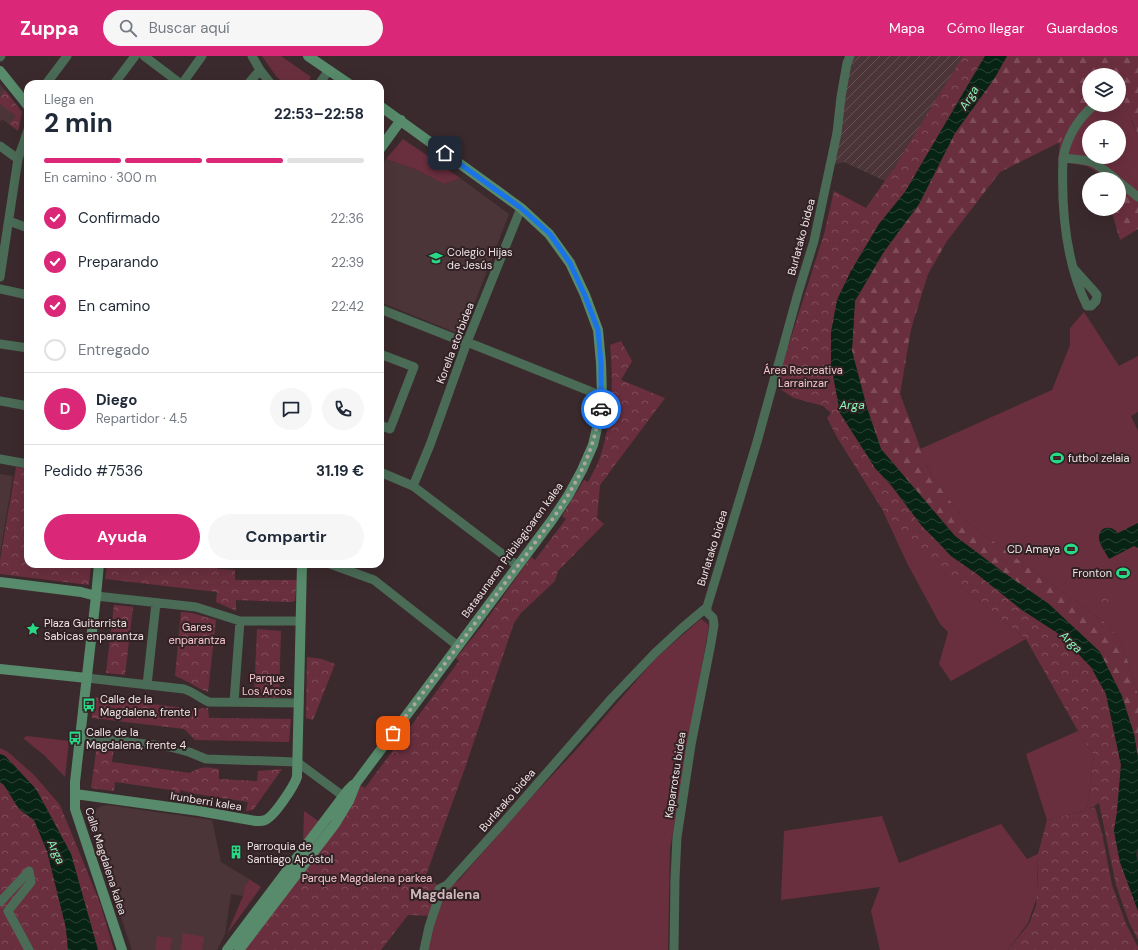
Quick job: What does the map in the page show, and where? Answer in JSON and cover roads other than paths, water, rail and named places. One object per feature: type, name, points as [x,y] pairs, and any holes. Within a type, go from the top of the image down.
[{"type":"street","points":[[49,80],[67,56]]},
{"type":"street","points":[[117,80],[135,56]]},
{"type":"street","points":[[144,56],[177,80]]},
{"type":"street","points":[[185,80],[202,56]]},
{"type":"street","points":[[252,56],[268,80]]},
{"type":"street","points":[[308,56],[343,80]]},
{"type":"street","name":"Burlatako bidea","points":[[424,950],[429,927],[439,897],[439,888],[447,885],[508,818],[612,698],[681,629],[707,607],[759,435],[798,293],[814,241],[836,140],[846,70],[850,56]]},
{"type":"street","points":[[251,80],[260,70]]},
{"type":"street","points":[[322,80],[329,70]]},
{"type":"street","points":[[0,71],[24,101]]},
{"type":"street","name":"Batasunaren Pribilegioaren kalea","points":[[227,950],[343,796],[356,783],[518,566],[568,496],[593,445],[600,415],[602,396],[598,330],[570,263],[550,234],[521,208],[402,120],[384,109]]},
{"type":"street","points":[[1074,268],[1066,236],[1063,195],[1063,158],[1069,136],[1086,112]]},
{"type":"street","points":[[384,144],[402,120]]},
{"type":"street","points":[[0,277],[18,159],[24,142]]},
{"type":"street","points":[[0,146],[18,159]]},
{"type":"street","points":[[1063,158],[1092,162],[1107,172]]},
{"type":"street","points":[[1126,188],[1138,197]]},
{"type":"street","name":"Korella etorbidea","points":[[413,486],[521,208]]},
{"type":"street","points":[[9,221],[24,227]]},
{"type":"street","points":[[0,289],[24,294]]},
{"type":"street","points":[[384,311],[461,341],[468,342],[602,396]]},
{"type":"street","points":[[0,344],[24,347]]},
{"type":"street","points":[[384,356],[414,367],[390,428],[384,426]]},
{"type":"street","points":[[0,401],[24,405]]},
{"type":"street","points":[[0,459],[24,463]]},
{"type":"street","points":[[384,474],[413,486],[518,566]]},
{"type":"street","name":"Calle Magdalena kalea","points":[[99,568],[75,782],[75,809],[122,950]]},
{"type":"street","points":[[297,762],[302,568]]},
{"type":"street","points":[[341,568],[374,580],[458,646]]},
{"type":"street","points":[[0,582],[81,592],[96,596],[196,607],[240,621],[301,621]]},
{"type":"street","points":[[147,684],[156,603]]},
{"type":"street","name":"Kaparrotsu bidea","points":[[674,950],[677,837],[691,745],[714,625],[713,618],[707,612],[707,607]]},
{"type":"street","points":[[234,702],[240,621]]},
{"type":"street","points":[[0,668],[184,689],[193,692],[209,702],[299,703]]},
{"type":"street","points":[[80,736],[170,747],[189,752],[206,759],[297,762],[343,796]]},
{"type":"street","name":"Irunberri kalea","points":[[75,794],[199,811],[256,821],[265,820],[273,814],[296,782],[298,769],[297,762]]},
{"type":"street","name":"Batasunaren Pribilegioaren kalea","points":[[239,950],[335,824],[349,801],[356,783]]},
{"type":"street","points":[[0,902],[29,871],[31,882],[8,911],[30,950]]},
{"type":"water","name":"Arga","points":[[985,56],[1007,56],[994,79],[955,133],[919,204],[883,253],[855,301],[852,351],[867,408],[881,449],[955,536],[1049,604],[1100,652],[1122,696],[1134,734],[1138,758],[1138,847],[1136,855],[1138,862],[1138,911],[1120,862],[1114,831],[1121,765],[1106,694],[1091,667],[1059,634],[1022,610],[977,574],[951,556],[922,526],[891,485],[875,468],[840,413],[831,365],[831,332],[837,300],[851,271],[879,224],[905,192]]},
{"type":"water","points":[[1138,523],[1138,548],[1134,546],[1109,559],[1099,540],[1101,531],[1109,528],[1118,533]]},
{"type":"water","points":[[0,754],[5,756],[36,789],[71,854],[98,950],[68,950],[66,928],[47,851],[34,820],[19,809],[4,785],[0,782]]},
{"type":"place","name":"Colegio Hijas de Jesús","points":[[436,258]]},
{"type":"place","name":"futbol zelaia","points":[[1057,458]]},
{"type":"place","name":"CD Amaya","points":[[1071,549]]},
{"type":"place","name":"Fronton","points":[[1123,573]]},
{"type":"place","name":"Plaza Guitarrista Sabicas enparantza","points":[[33,629]]},
{"type":"place","name":"Calle de la Magdalena, frente 1","points":[[89,705]]},
{"type":"place","name":"Calle de la Magdalena, frente 4","points":[[75,738]]},
{"type":"place","name":"Parroquia de Santiago Apóstol","points":[[236,852]]},
{"type":"district","name":"Magdalena","points":[[445,894]]},
{"type":"park label","name":"Área Recreativa Larrainzar","points":[[803,376]]},
{"type":"park label","name":"Gares enparantza","points":[[197,633]]},
{"type":"park label","name":"Parque Los Arcos","points":[[267,684]]},
{"type":"park label","name":"Parque Magdalena parkea","points":[[367,878]]}]
